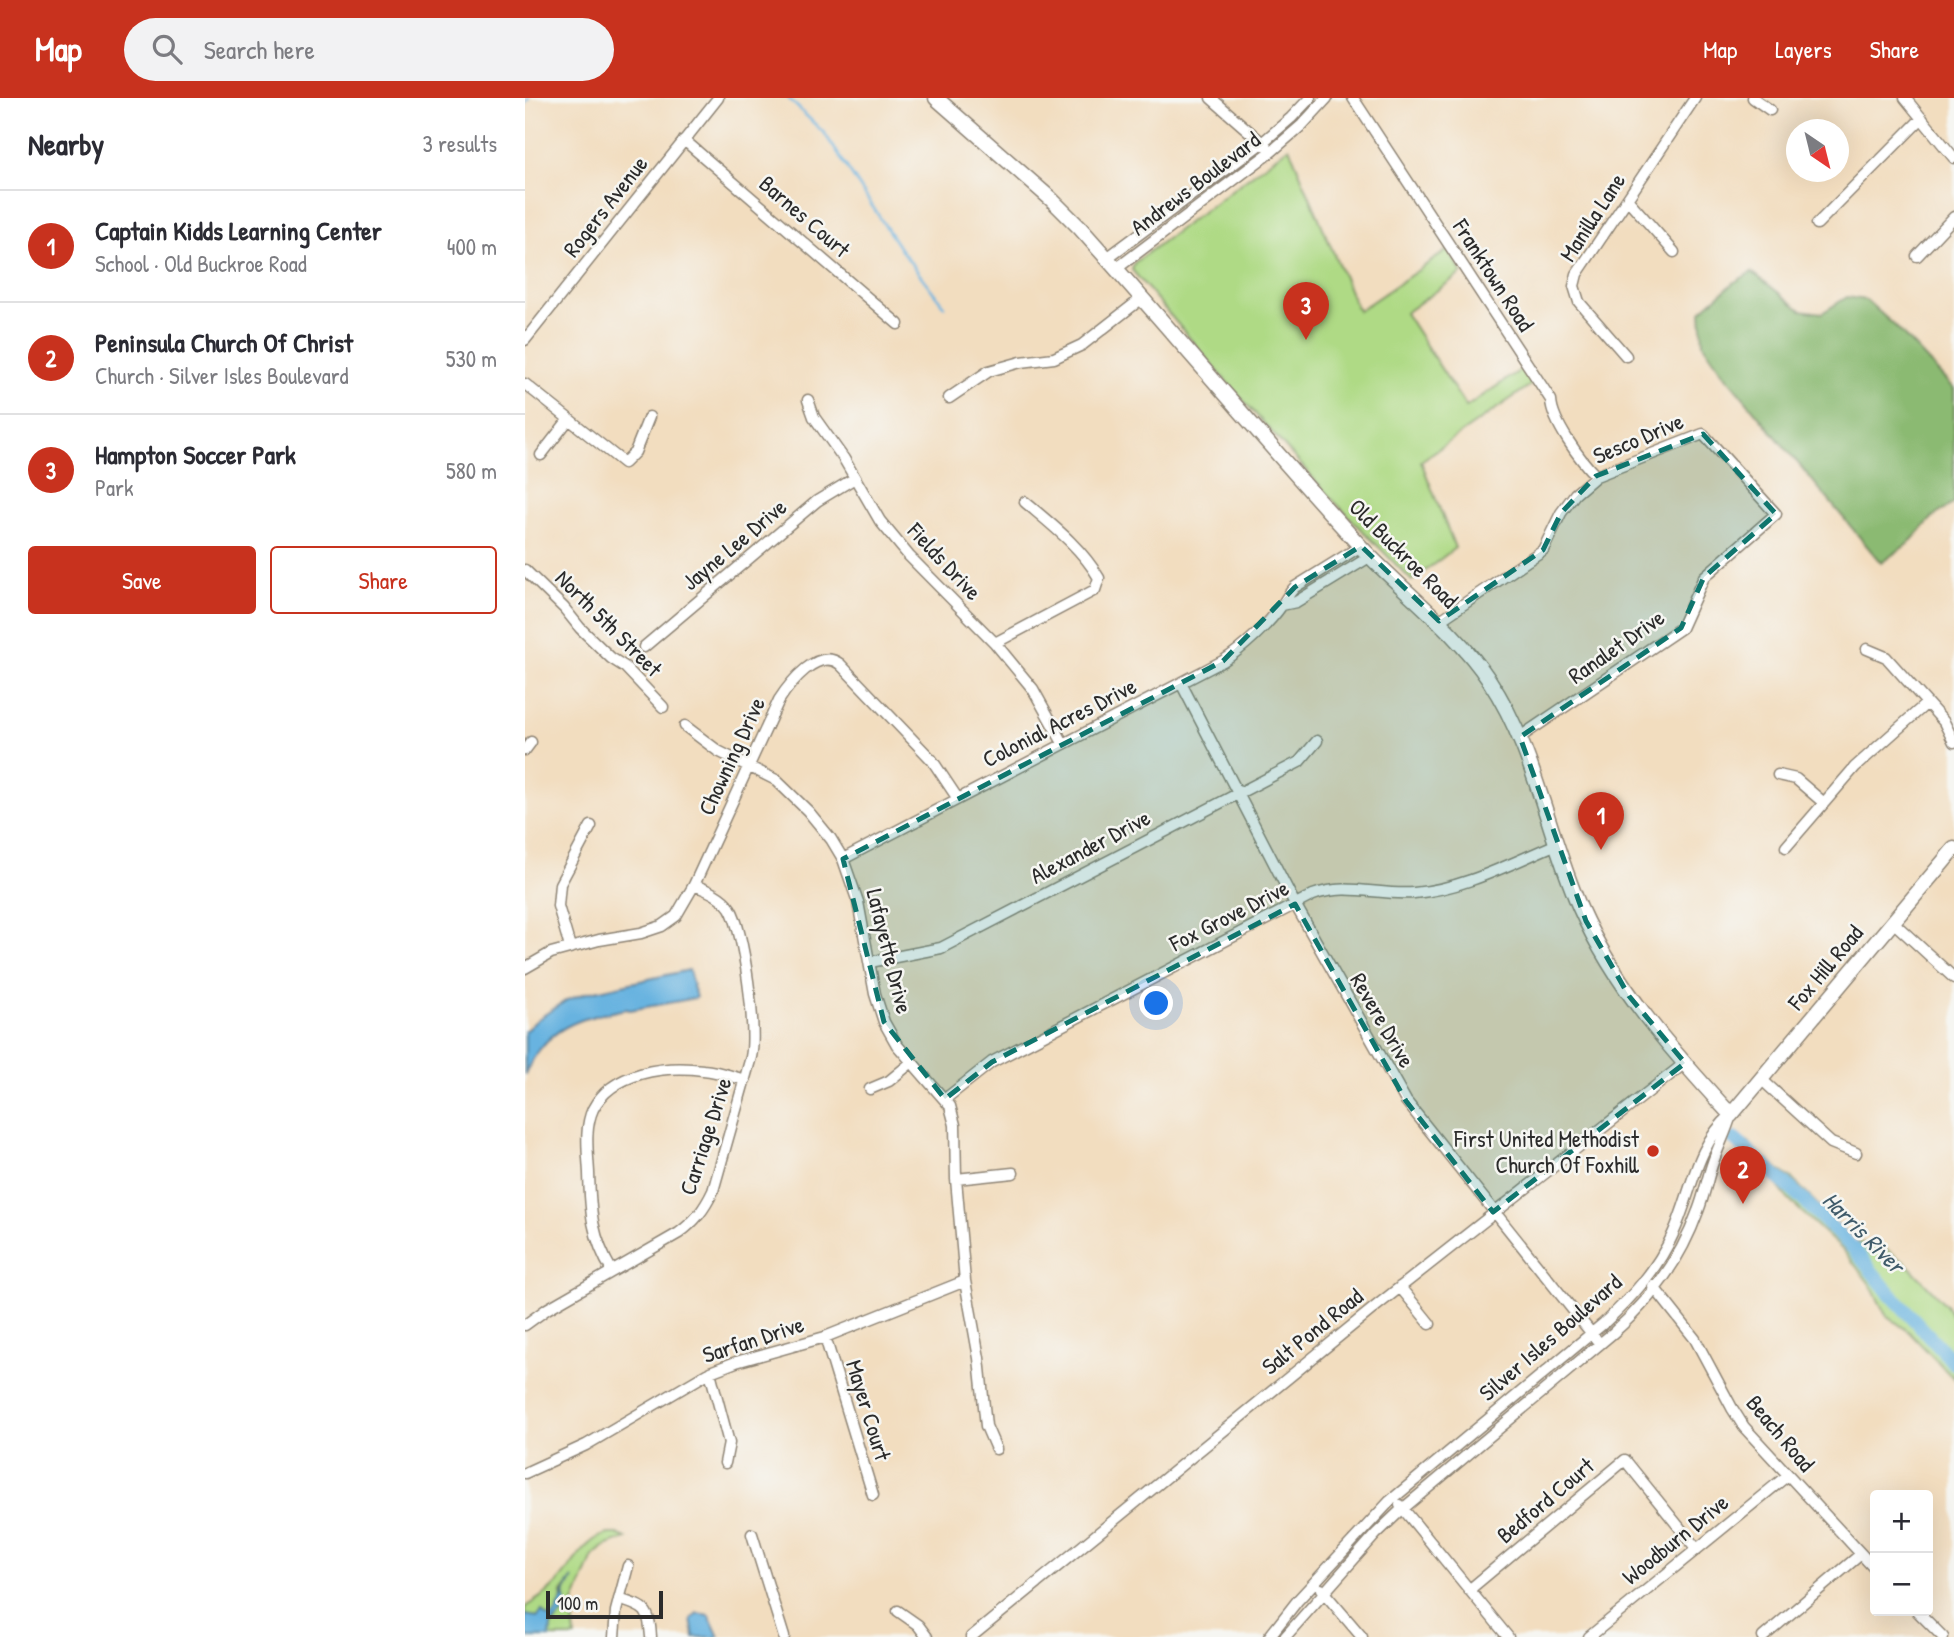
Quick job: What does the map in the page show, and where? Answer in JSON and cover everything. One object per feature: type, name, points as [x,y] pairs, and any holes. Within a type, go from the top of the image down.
[{"type":"main road","name":"Old Buckroe Road","points":[[936,98],[1051,200],[1111,263],[1366,551],[1462,645],[1490,681],[1520,737],[1579,906],[1615,973],[1639,1010],[1731,1115]]},
{"type":"main road","name":"Fox Hill Road","points":[[1731,1115],[1954,849]]},
{"type":"street","name":"Rogers Avenue","points":[[525,340],[718,98]]},
{"type":"street","points":[[1211,98],[1272,151]]},
{"type":"street","name":"Andrews Boulevard","points":[[1111,263],[1263,142],[1310,98]]},
{"type":"street","name":"Andrews Boulevard","points":[[1111,263],[1272,151],[1303,125],[1327,98]]},
{"type":"street","name":"Franktown Road","points":[[1353,98],[1551,400],[1565,433],[1586,466],[1596,476]]},
{"type":"street","name":"Manilla Lane","points":[[1626,356],[1579,302],[1574,286],[1577,274],[1695,98]]},
{"type":"street","points":[[1753,98],[1770,110]]},
{"type":"street","points":[[1905,98],[1954,158]]},
{"type":"street","points":[[1817,224],[1921,118]]},
{"type":"street","name":"Barnes Court","points":[[684,140],[898,324]]},
{"type":"street","points":[[1628,200],[1674,251]]},
{"type":"street","points":[[1917,256],[1954,217]]},
{"type":"street","points":[[949,398],[989,370],[1054,358],[1082,345],[1142,299]]},
{"type":"street","points":[[525,384],[624,463],[635,452],[649,416]]},
{"type":"street","name":"Fields Drive","points":[[808,400],[814,418],[844,459],[880,521],[909,556],[995,643],[1033,689],[1063,743]]},
{"type":"street","points":[[541,455],[569,419]]},
{"type":"street","name":"Sesco Drive","points":[[1439,621],[1542,550],[1561,513],[1576,494],[1596,476],[1703,434],[1776,514]]},
{"type":"street","name":"Jayne Lee Drive","points":[[644,647],[817,501],[855,478]]},
{"type":"street","points":[[995,643],[1095,590],[1099,578],[1064,535],[1025,502]]},
{"type":"street","name":"Ranalet Drive","points":[[1520,737],[1681,628],[1704,577],[1776,514]]},
{"type":"street","name":"Colonial Acres Drive","points":[[843,859],[1236,653],[1282,605],[1295,587],[1366,551]]},
{"type":"street","name":"North 5th Street","points":[[525,570],[564,608],[580,628],[611,658],[625,667],[663,707]]},
{"type":"street","points":[[1867,649],[1886,657],[1944,722],[1954,742]]},
{"type":"street","name":"Chowning Drive","points":[[525,968],[551,953],[641,933],[662,926],[676,916],[694,885],[748,765],[788,687],[816,662],[831,659],[840,664],[933,760],[958,799]]},
{"type":"street","name":"Revere Drive","points":[[1181,683],[1294,904],[1406,1101],[1600,1344]]},
{"type":"street","points":[[1786,847],[1855,767],[1927,704]]},
{"type":"street","name":"Lafayette Drive","points":[[685,726],[718,751],[776,780],[824,828],[843,859],[857,902],[877,1003],[884,1022],[897,1045],[945,1099],[954,1119],[965,1281],[979,1358],[986,1426],[996,1449]]},
{"type":"street","name":"Alexander Drive","points":[[870,962],[941,948],[1300,762],[1317,741]]},
{"type":"street","points":[[1778,775],[1796,779],[1824,803]]},
{"type":"street","points":[[570,947],[558,906],[561,884],[591,826]]},
{"type":"street","name":"Fox Grove Drive","points":[[945,1099],[992,1062],[1294,904],[1324,891],[1340,888],[1388,894],[1440,889],[1486,874],[1556,844]]},
{"type":"street","name":"Carriage Drive","points":[[525,1325],[547,1309],[679,1233],[695,1221],[706,1207],[713,1191],[754,1044],[753,1024],[737,927],[730,909],[723,900],[694,885]]},
{"type":"street","points":[[1893,922],[1954,978]]},
{"type":"street","points":[[870,1088],[889,1082],[912,1062]]},
{"type":"street","name":"Salt Pond Road","points":[[971,1637],[1493,1212],[1685,1063]]},
{"type":"street","points":[[612,1271],[596,1238],[590,1199],[587,1136],[592,1111],[601,1097],[614,1085],[653,1071],[706,1070],[745,1080]]},
{"type":"street","points":[[1760,1078],[1831,1143],[1856,1153]]},
{"type":"street","name":"Silver Isles Boulevard","points":[[1269,1637],[1314,1582],[1394,1497],[1592,1333],[1618,1310],[1646,1279],[1673,1235],[1688,1197],[1696,1166],[1709,1139],[1716,1127],[1731,1115]]},
{"type":"street","name":"Silver Isles Boulevard","points":[[1285,1637],[1376,1534],[1628,1320],[1655,1290],[1686,1241],[1731,1115]]},
{"type":"street","points":[[956,1179],[1013,1173]]},
{"type":"street","name":"Beach Road","points":[[1646,1279],[1695,1339],[1731,1408],[1744,1427],[1870,1564]]},
{"type":"street","name":"Sarfan Drive","points":[[525,1473],[586,1445],[710,1372],[825,1337],[965,1281]]},
{"type":"street","points":[[1400,1287],[1430,1324]]},
{"type":"street","name":"Mayer Court","points":[[825,1337],[873,1495]]},
{"type":"street","points":[[710,1372],[729,1443],[725,1463]]},
{"type":"street","name":"Bedford Court","points":[[1469,1590],[1625,1460],[1696,1548]]},
{"type":"street","name":"Woodburn Drive","points":[[1589,1637],[1788,1475]]},
{"type":"street","points":[[1394,1497],[1509,1637]]},
{"type":"street","points":[[752,1534],[785,1637]]},
{"type":"street","points":[[1763,1637],[1861,1554]]},
{"type":"street","points":[[614,1637],[619,1599],[628,1566]]},
{"type":"street","points":[[1314,1582],[1362,1637]]},
{"type":"street","points":[[619,1599],[645,1609],[651,1622],[652,1637]]},
{"type":"street","points":[[898,1611],[918,1625],[927,1637]]},
{"type":"street","points":[[1921,1616],[1936,1635]]},
{"type":"highlighted area","points":[[1703,434],[1776,514],[1704,577],[1681,628],[1520,737],[1586,921],[1629,996],[1685,1063],[1493,1212],[1406,1101],[1295,904],[992,1062],[945,1099],[884,1022],[843,859],[1223,661],[1295,587],[1361,546],[1439,621],[1543,550],[1561,513],[1596,476]]},
{"type":"green space","points":[[1289,147],[1358,311],[1448,250],[1462,273],[1405,313],[1466,407],[1525,367],[1535,382],[1421,461],[1455,548],[1412,581],[1330,497],[1225,380],[1132,270],[1134,263]]},
{"type":"green space","points":[[1752,272],[1801,310],[1822,313],[1847,297],[1866,300],[1895,326],[1954,389],[1954,503],[1933,517],[1909,543],[1881,563],[1723,373],[1703,344],[1701,311],[1733,283]]},
{"type":"green space","points":[[1737,1137],[1749,1143],[1758,1154],[1792,1179],[1855,1242],[1881,1246],[1906,1263],[1946,1305],[1954,1319],[1954,1379],[1908,1331],[1886,1315],[1870,1284],[1844,1251],[1788,1199],[1766,1171],[1735,1146]]},
{"type":"green space","points":[[609,1534],[626,1538],[603,1547],[593,1556],[574,1603],[575,1637],[550,1637],[551,1626],[567,1609],[564,1594],[570,1582],[562,1592],[561,1609],[552,1618],[526,1616],[525,1607],[554,1587],[586,1547]]},
{"type":"water","points":[[689,970],[696,998],[626,1009],[579,1021],[554,1035],[543,1045],[525,1075],[525,1031],[567,1000],[586,993]]},
{"type":"water","points":[[573,1578],[564,1594],[567,1609],[551,1626],[550,1637],[525,1637],[525,1615],[538,1617],[542,1611],[552,1618],[559,1608],[566,1588]]},
{"type":"water","points":[[697,1613],[709,1615],[719,1637],[694,1637],[691,1619]]},
{"type":"waterway","points":[[525,104],[529,98]]},
{"type":"waterway","points":[[788,98],[825,134],[901,250],[944,306]]},
{"type":"waterway","name":"Harris River","points":[[1734,1139],[1854,1249],[1886,1289],[1954,1363]]},
{"type":"place","name":"Hampton Soccer Park","points":[[1306,340]]},
{"type":"place","name":"Captain Kidds Learning Center","points":[[1601,850]]},
{"type":"place","name":"First United Methodist Church Of Foxhill","points":[[1653,1151]]},
{"type":"place","name":"Peninsula Church Of Christ","points":[[1743,1204]]}]
